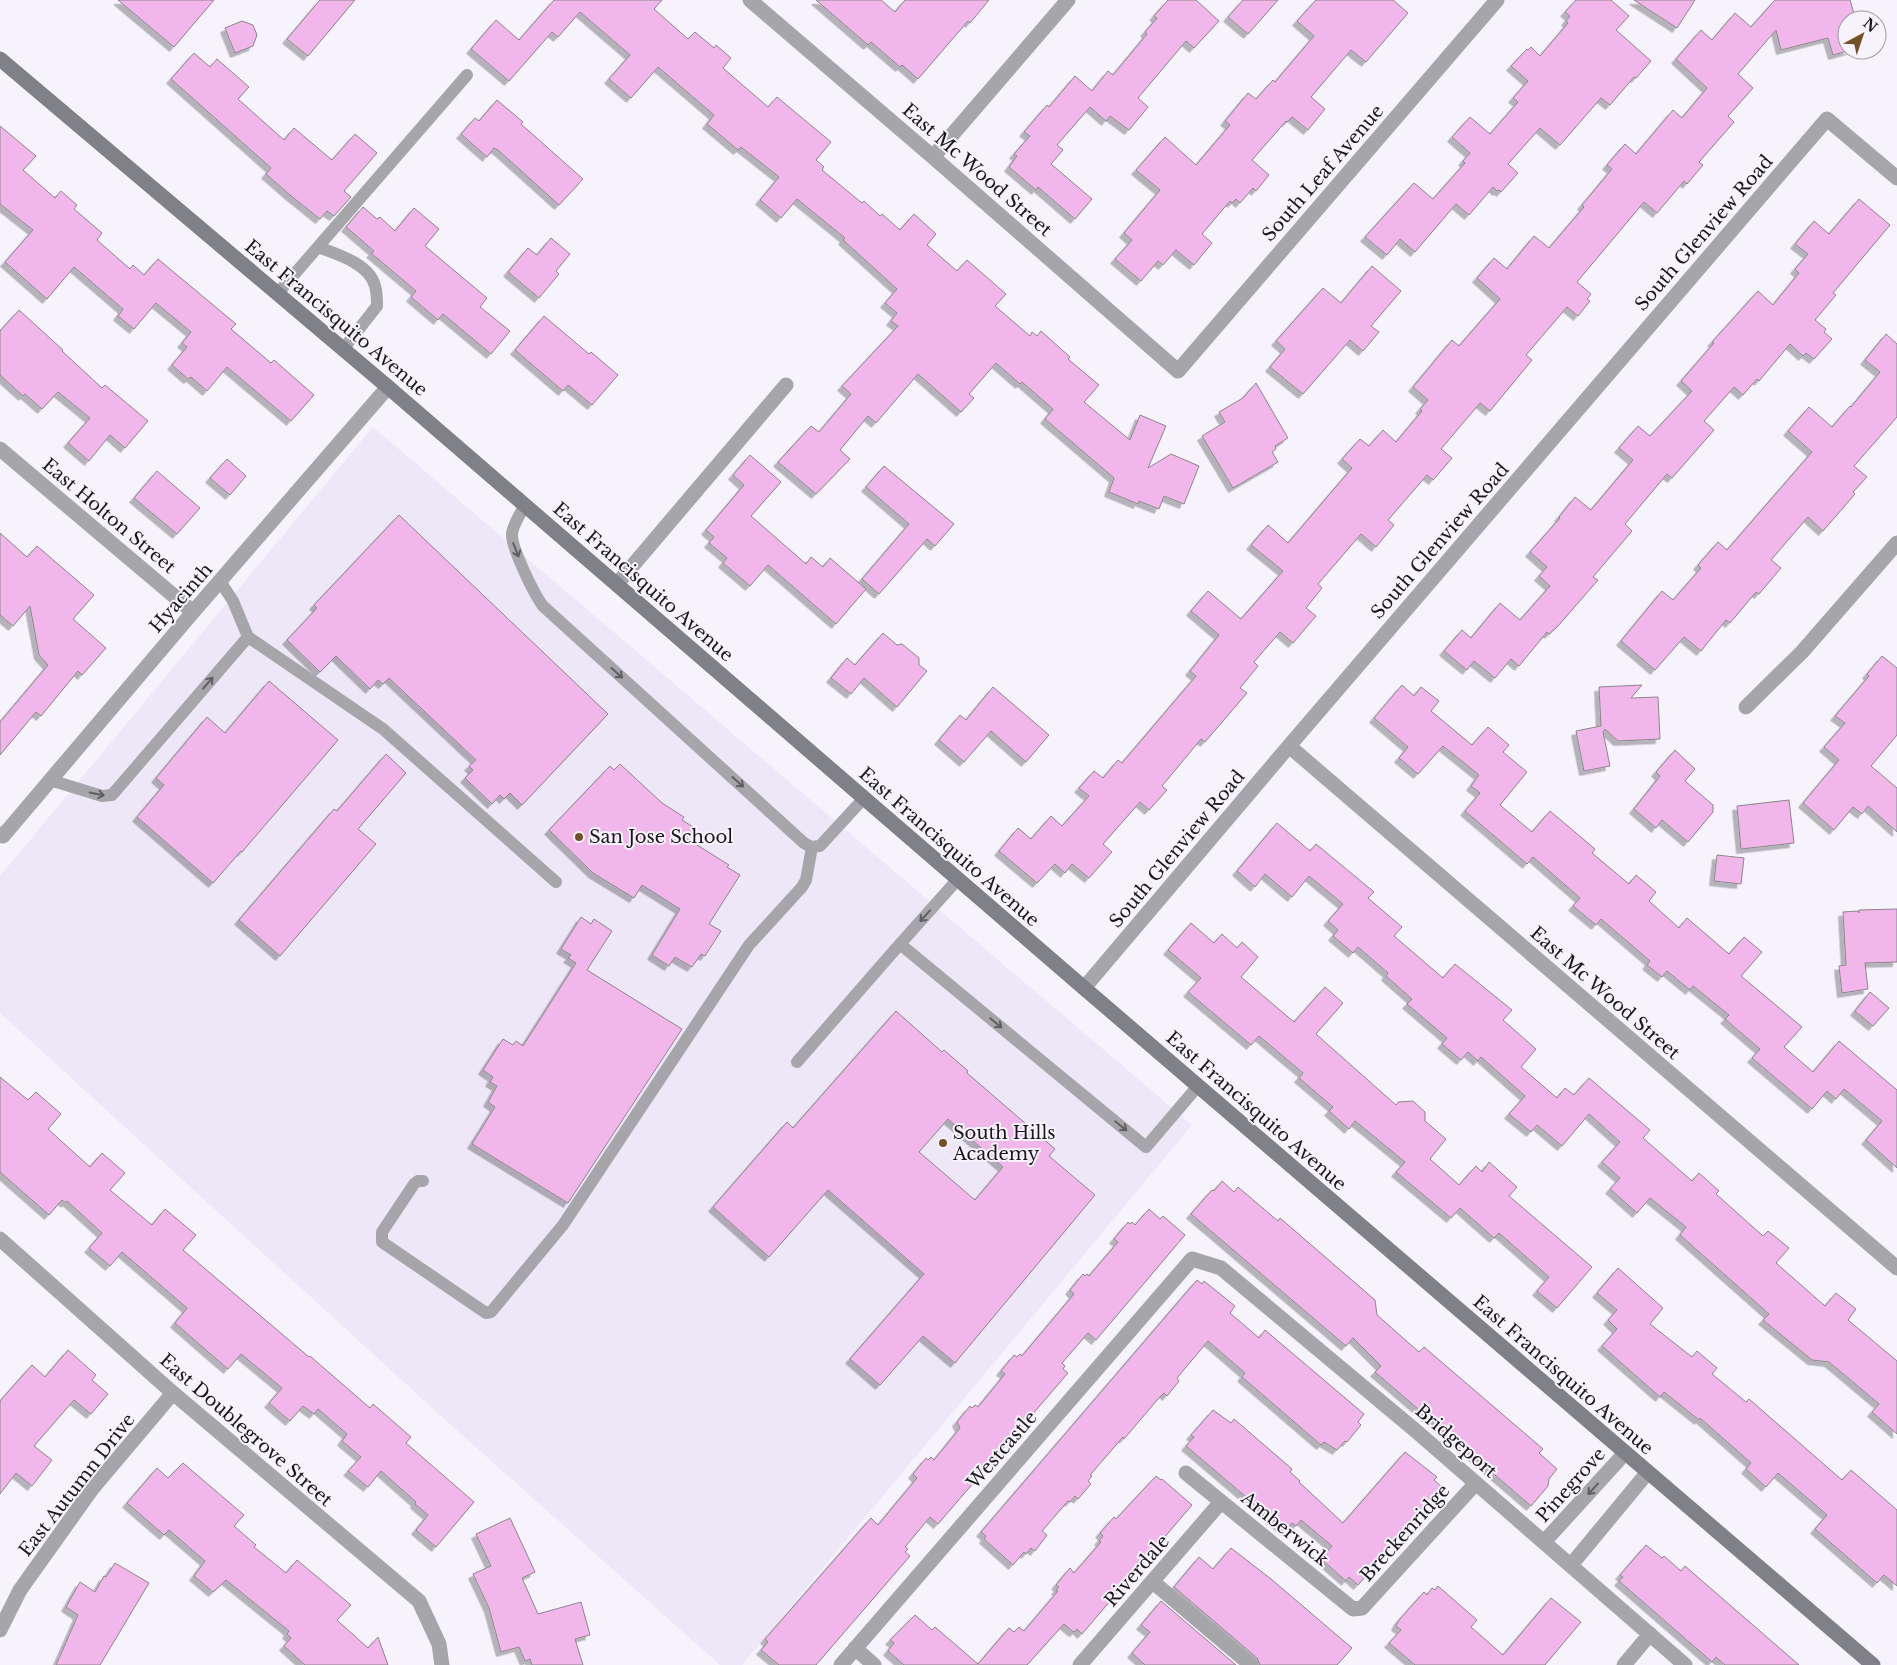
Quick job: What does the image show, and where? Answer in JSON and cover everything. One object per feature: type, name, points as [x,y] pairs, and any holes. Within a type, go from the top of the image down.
[{"type":"street","name":"East Mc Wood Street","points":[[750,0],[933,156],[1178,371]]},
{"type":"street","points":[[933,156],[1068,0]]},
{"type":"street","name":"South Leaf Avenue","points":[[1178,371],[1497,0]]},
{"type":"street","name":"East Francisquito Avenue","points":[[0,59],[344,348],[1084,988],[1873,1665]]},
{"type":"street","name":"South Glenview Road","points":[[1084,988],[1827,119],[1897,178]]},
{"type":"street","points":[[617,584],[786,385]]},
{"type":"street","name":"Hyacinth","points":[[1,835],[388,386]]},
{"type":"street","name":"East Holton Street","points":[[0,448],[193,612]]},
{"type":"street","points":[[1746,707],[1802,652],[1897,543]]},
{"type":"street","name":"East Mc Wood Street","points":[[1289,746],[1897,1268]]},
{"type":"street","name":"East Doublegrove Street","points":[[0,1239],[173,1393],[419,1601],[439,1644],[442,1665]]},
{"type":"street","name":"Bridgeport","points":[[1192,1259],[1221,1268],[1476,1483],[1686,1665]]},
{"type":"street","name":"Westcastle","points":[[841,1665],[1192,1259]]},
{"type":"street","name":"East Autumn Drive","points":[[0,1630],[20,1590],[92,1489],[173,1393]]},
{"type":"street","name":"Pinegrove","points":[[1544,1542],[1625,1453]]},
{"type":"street","points":[[1571,1565],[1648,1472]]},
{"type":"street","name":"Amberwick","points":[[1186,1473],[1353,1609],[1362,1608]]},
{"type":"street","name":"Breckenridge","points":[[1362,1608],[1476,1483]]},
{"type":"street","name":"Riverdale","points":[[1083,1660],[1221,1502]]},
{"type":"street","points":[[1153,1582],[1251,1665]]},
{"type":"street","points":[[1624,1665],[1650,1634]]},
{"type":"street","points":[[855,1648],[874,1665]]},
{"type":"street","points":[[1083,1660],[1099,1665]]},
{"type":"lane","points":[[278,293],[467,75]]},
{"type":"lane","points":[[318,247],[344,256],[363,268],[375,284],[377,306],[344,348]]},
{"type":"lane","points":[[525,505],[512,533],[513,544],[543,606],[804,843],[812,847],[820,846],[864,798]]},
{"type":"lane","points":[[220,581],[233,601],[248,637],[383,729],[556,882]]},
{"type":"lane","points":[[50,780],[102,796],[112,795],[248,637]]},
{"type":"lane","points":[[423,1181],[418,1181],[414,1184],[382,1232],[382,1242],[486,1313],[491,1312],[563,1225],[749,945],[802,887],[806,880],[812,847]]},
{"type":"lane","points":[[797,1062],[958,879]]},
{"type":"lane","points":[[900,944],[1146,1147],[1198,1086]]},
{"type":"shaded area","points":[[373,427],[1192,1125],[742,1665],[720,1665],[442,1417],[0,1013],[0,876]]},
{"type":"building","points":[[118,0],[214,0],[174,47]]},
{"type":"building","points":[[320,0],[355,0],[308,56],[287,39]]},
{"type":"building","points":[[554,0],[662,0],[654,9],[688,39],[695,32],[714,48],[716,45],[731,58],[723,68],[768,107],[777,97],[831,142],[816,160],[824,167],[822,170],[862,203],[864,201],[880,216],[882,214],[900,230],[914,214],[936,234],[927,245],[957,271],[967,260],[1006,294],[995,306],[1030,336],[1032,332],[1037,336],[1041,331],[1070,357],[1068,359],[1099,385],[1084,402],[1130,440],[1140,415],[1166,426],[1148,468],[1171,454],[1199,466],[1184,504],[1164,496],[1159,509],[1139,501],[1138,504],[1109,492],[1114,478],[1045,419],[1053,409],[1022,382],[1020,384],[996,363],[969,394],[974,398],[961,412],[918,374],[876,423],[868,416],[840,450],[850,459],[816,494],[778,462],[811,426],[819,432],[851,394],[842,386],[898,326],[891,321],[897,313],[885,303],[897,289],[843,240],[845,238],[797,199],[781,218],[760,200],[779,177],[741,147],[738,150],[707,124],[714,115],[658,67],[631,98],[609,79],[630,55],[580,12],[558,37],[552,32],[509,81],[471,49],[496,20],[519,40]]},
{"type":"building","points":[[816,0],[881,0],[895,12],[905,0],[989,0],[970,23],[968,21],[918,79],[902,65],[900,67],[871,42],[868,45]]},
{"type":"building","points":[[1168,0],[1196,0],[1219,21],[1194,48],[1186,41],[1138,98],[1148,107],[1129,130],[1110,116],[1106,121],[1090,107],[1057,145],[1063,150],[1051,164],[1092,199],[1075,219],[1038,187],[1036,190],[1009,167],[1017,156],[1014,154],[1030,136],[1024,132],[1047,105],[1049,107],[1075,76],[1092,91],[1108,71],[1113,75],[1147,34],[1145,32],[1157,18],[1154,16]]},
{"type":"building","points":[[1243,0],[1278,0],[1248,34],[1228,17]]},
{"type":"building","points":[[1316,0],[1393,0],[1408,13],[1366,62],[1351,50],[1311,97],[1325,109],[1308,130],[1292,117],[1286,121],[1252,160],[1269,175],[1256,191],[1253,188],[1240,203],[1236,199],[1232,203],[1230,201],[1202,234],[1212,243],[1194,265],[1176,250],[1163,265],[1158,261],[1141,281],[1115,259],[1132,240],[1124,233],[1160,190],[1136,170],[1165,137],[1196,165],[1230,125],[1225,121],[1248,93],[1256,99],[1273,80],[1275,82],[1314,36],[1297,21]]},
{"type":"building","points":[[1576,0],[1611,0],[1629,16],[1616,30],[1651,61],[1636,78],[1634,77],[1610,105],[1601,98],[1560,145],[1540,128],[1508,164],[1518,173],[1501,192],[1493,187],[1469,215],[1456,204],[1415,252],[1400,239],[1387,255],[1365,237],[1414,183],[1433,199],[1465,163],[1463,161],[1470,153],[1452,137],[1470,117],[1490,134],[1518,102],[1513,98],[1528,81],[1511,66],[1531,47],[1540,56],[1568,23],[1566,21],[1570,16],[1565,12]]},
{"type":"building","points":[[1634,0],[1695,0],[1677,28]]},
{"type":"building","points":[[1775,0],[1850,0],[1853,10],[1837,10],[1837,54],[1833,55],[1828,38],[1781,50],[1776,30],[1738,74],[1753,88],[1728,116],[1734,122],[1699,162],[1703,165],[1687,184],[1684,181],[1657,213],[1644,202],[1577,282],[1591,294],[1587,299],[1590,301],[1578,316],[1567,307],[1526,355],[1532,360],[1490,411],[1480,403],[1441,449],[1452,458],[1433,480],[1427,475],[1388,520],[1394,525],[1376,547],[1361,534],[1318,584],[1322,588],[1306,608],[1316,616],[1293,643],[1280,632],[1254,662],[1258,666],[1240,688],[1247,693],[1205,742],[1201,739],[1162,786],[1167,790],[1149,810],[1140,802],[1103,844],[1112,852],[1089,878],[1072,864],[1065,873],[1055,864],[1037,883],[999,851],[1018,828],[1031,839],[1051,816],[1062,826],[1089,796],[1079,788],[1094,771],[1103,778],[1118,760],[1122,763],[1196,676],[1190,671],[1219,635],[1191,611],[1208,591],[1241,619],[1283,571],[1251,545],[1268,525],[1288,543],[1352,468],[1342,459],[1360,439],[1369,446],[1383,430],[1396,442],[1422,411],[1420,409],[1428,400],[1413,387],[1452,340],[1459,346],[1500,299],[1477,278],[1494,258],[1507,269],[1534,236],[1549,248],[1584,207],[1582,205],[1612,169],[1607,165],[1625,144],[1636,154],[1673,110],[1682,118],[1707,88],[1676,59],[1701,30],[1712,40],[1735,13],[1751,27]]},
{"type":"building","points":[[242,21],[253,25],[257,35],[253,46],[235,53],[225,28]]},
{"type":"building","points":[[194,53],[210,67],[217,59],[249,87],[238,99],[284,140],[294,128],[332,160],[355,134],[377,153],[344,191],[351,197],[334,216],[327,211],[320,219],[290,195],[266,174],[271,168],[171,79]]},
{"type":"building","points":[[497,100],[583,179],[559,205],[498,150],[494,148],[487,157],[461,134],[475,118],[479,121]]},
{"type":"building","points":[[0,126],[36,156],[23,170],[55,198],[61,191],[77,205],[74,209],[102,233],[97,240],[130,269],[133,265],[144,275],[158,259],[236,324],[231,329],[271,363],[274,360],[314,395],[291,421],[227,367],[207,391],[191,377],[188,379],[172,365],[187,347],[182,343],[191,332],[156,303],[134,329],[118,316],[123,309],[74,267],[47,299],[5,262],[33,230],[0,204]]},
{"type":"building","points":[[1859,199],[1890,225],[1833,293],[1836,295],[1815,320],[1826,329],[1824,332],[1832,339],[1814,359],[1806,353],[1803,356],[1790,344],[1759,381],[1757,379],[1743,395],[1734,387],[1704,421],[1714,430],[1672,478],[1667,474],[1625,524],[1632,531],[1593,577],[1598,580],[1558,626],[1549,634],[1547,632],[1519,666],[1511,659],[1495,678],[1474,661],[1467,670],[1444,651],[1462,630],[1471,638],[1500,603],[1520,620],[1550,586],[1539,576],[1547,567],[1530,552],[1560,518],[1575,497],[1591,510],[1633,460],[1619,448],[1638,426],[1650,436],[1692,391],[1681,381],[1714,343],[1712,342],[1758,291],[1773,305],[1799,273],[1795,269],[1808,254],[1795,244],[1814,221],[1829,234]]},
{"type":"building","points":[[363,207],[377,219],[380,217],[395,231],[414,208],[439,229],[425,246],[487,298],[480,307],[510,331],[491,354],[443,314],[438,320],[411,297],[416,291],[371,253],[374,251],[346,227]]},
{"type":"building","points":[[551,238],[570,254],[556,271],[559,274],[539,298],[508,272],[528,248],[537,255]]},
{"type":"building","points":[[1372,266],[1401,291],[1371,326],[1379,332],[1363,351],[1350,340],[1303,394],[1270,367],[1285,349],[1276,341],[1323,288],[1341,303]]},
{"type":"building","points":[[19,310],[102,388],[105,385],[148,421],[125,448],[110,435],[89,461],[68,443],[90,418],[58,392],[42,409],[25,394],[23,396],[0,375],[0,331]]},
{"type":"building","points":[[544,316],[589,354],[591,352],[618,375],[592,405],[568,385],[563,391],[515,350]]},
{"type":"building","points":[[1886,334],[1897,344],[1897,417],[1854,466],[1867,477],[1823,531],[1808,517],[1771,560],[1781,568],[1759,594],[1756,592],[1730,623],[1726,620],[1701,651],[1684,637],[1655,670],[1621,641],[1662,591],[1673,600],[1701,568],[1698,565],[1718,542],[1727,550],[1812,452],[1788,431],[1809,407],[1832,427],[1851,407],[1880,372],[1865,360]]},
{"type":"building","points":[[1256,383],[1288,438],[1275,446],[1276,449],[1272,452],[1278,462],[1233,488],[1202,436],[1225,422],[1219,412],[1243,398]]},
{"type":"building","points":[[750,455],[781,482],[751,516],[806,564],[811,557],[823,567],[830,558],[866,589],[836,624],[768,565],[750,586],[723,563],[727,558],[709,543],[714,537],[706,530],[744,485],[733,475]]},
{"type":"building","points":[[227,459],[246,476],[230,495],[210,478]]},
{"type":"building","points":[[884,466],[954,524],[935,546],[927,539],[879,594],[862,579],[909,524],[866,487]]},
{"type":"building","points":[[157,471],[200,508],[177,534],[134,498]]},
{"type":"building","points":[[399,515],[608,714],[522,805],[510,793],[504,799],[500,795],[492,804],[465,778],[473,770],[469,766],[476,760],[389,678],[383,684],[378,680],[370,689],[336,656],[320,672],[287,640],[317,608],[314,605]]},
{"type":"building","points":[[0,533],[27,557],[37,546],[94,595],[73,619],[106,648],[82,675],[78,671],[41,716],[36,712],[0,755],[0,722],[48,665],[39,655],[30,606],[13,626],[0,615]]},
{"type":"building","points":[[883,633],[897,645],[902,644],[919,658],[919,665],[927,671],[897,707],[864,678],[851,694],[831,678],[847,658],[855,665]]},
{"type":"building","points":[[1882,656],[1897,668],[1897,735],[1871,766],[1897,788],[1897,832],[1868,806],[1862,814],[1853,807],[1834,830],[1803,803],[1839,760],[1824,747],[1845,723],[1835,716],[1869,676],[1867,674]]},
{"type":"building","points":[[269,681],[338,740],[213,883],[137,817],[164,785],[156,778],[207,717],[225,733]]},
{"type":"building","points":[[1402,685],[1414,696],[1421,687],[1439,701],[1431,711],[1472,745],[1488,727],[1509,745],[1503,752],[1527,772],[1500,805],[1532,832],[1550,811],[1595,849],[1592,853],[1629,884],[1636,875],[1656,892],[1649,901],[1679,928],[1687,918],[1729,954],[1744,937],[1762,952],[1741,976],[1802,1027],[1784,1047],[1813,1072],[1839,1041],[1897,1090],[1897,1168],[1866,1140],[1882,1121],[1844,1089],[1836,1099],[1827,1091],[1812,1109],[1752,1058],[1760,1049],[1725,1019],[1729,1015],[1693,986],[1690,990],[1667,971],[1662,977],[1647,965],[1650,961],[1601,919],[1596,925],[1573,906],[1580,898],[1533,857],[1527,864],[1465,811],[1480,793],[1471,786],[1479,775],[1443,746],[1418,774],[1399,758],[1408,747],[1374,718]]},
{"type":"building","points":[[1642,685],[1631,698],[1658,697],[1660,739],[1618,741],[1605,729],[1603,732],[1610,766],[1584,771],[1576,731],[1601,726],[1599,687]]},
{"type":"building","points":[[993,687],[1049,735],[1026,762],[991,731],[964,762],[939,740],[960,715],[966,720]]},
{"type":"building","points":[[1675,750],[1695,769],[1685,781],[1713,805],[1713,812],[1688,842],[1662,820],[1656,828],[1634,809],[1660,776],[1656,772]]},
{"type":"building","points":[[386,754],[406,773],[358,829],[376,844],[280,956],[239,920],[334,809],[337,811]]},
{"type":"building","points":[[620,764],[662,803],[684,817],[682,820],[693,827],[686,838],[729,865],[727,867],[740,875],[709,924],[721,931],[705,956],[701,954],[692,967],[675,957],[669,966],[652,955],[680,909],[642,885],[634,898],[593,873],[549,830],[610,766],[614,770]]},
{"type":"building","points":[[1789,800],[1794,843],[1741,849],[1737,806]]},
{"type":"building","points":[[1277,823],[1310,851],[1316,844],[1374,892],[1368,898],[1402,927],[1394,936],[1443,978],[1455,964],[1512,1010],[1503,1020],[1536,1049],[1521,1067],[1557,1098],[1565,1088],[1574,1095],[1589,1078],[1650,1130],[1643,1138],[1692,1181],[1699,1173],[1719,1191],[1716,1194],[1763,1236],[1768,1231],[1789,1248],[1776,1263],[1825,1306],[1836,1293],[1856,1309],[1848,1320],[1897,1361],[1897,1434],[1872,1412],[1879,1404],[1829,1362],[1812,1360],[1763,1320],[1769,1314],[1680,1235],[1686,1227],[1650,1198],[1637,1213],[1610,1189],[1620,1178],[1602,1162],[1620,1142],[1589,1114],[1562,1146],[1537,1125],[1531,1132],[1509,1114],[1525,1096],[1481,1057],[1478,1061],[1468,1052],[1461,1060],[1442,1044],[1447,1038],[1407,1004],[1412,999],[1386,976],[1388,973],[1358,947],[1353,953],[1333,936],[1338,930],[1328,921],[1343,904],[1309,876],[1292,897],[1265,874],[1255,887],[1237,871]]},
{"type":"building","points":[[1717,855],[1744,858],[1741,884],[1714,881]]},
{"type":"building","points":[[1897,909],[1897,962],[1865,963],[1868,989],[1842,993],[1839,966],[1846,965],[1843,912],[1858,911],[1859,913],[1859,910]]},
{"type":"building","points":[[581,917],[591,924],[594,919],[612,931],[587,970],[682,1029],[568,1203],[472,1144],[495,1107],[488,1102],[497,1086],[490,1082],[493,1077],[483,1070],[503,1039],[513,1045],[516,1041],[523,1046],[576,963],[568,958],[571,955],[561,949]]},
{"type":"building","points":[[1191,923],[1214,943],[1222,934],[1237,948],[1242,942],[1258,957],[1241,977],[1294,1022],[1325,987],[1343,1003],[1316,1034],[1396,1105],[1398,1102],[1413,1101],[1425,1112],[1425,1121],[1446,1139],[1430,1159],[1459,1185],[1476,1166],[1482,1172],[1489,1162],[1517,1187],[1509,1196],[1592,1267],[1557,1308],[1537,1291],[1549,1277],[1499,1233],[1494,1238],[1460,1208],[1451,1218],[1396,1172],[1405,1162],[1355,1121],[1349,1129],[1329,1111],[1333,1107],[1299,1078],[1303,1073],[1259,1036],[1251,1045],[1188,992],[1201,978],[1168,950]]},
{"type":"building","points":[[1870,992],[1889,1008],[1873,1026],[1855,1011]]},
{"type":"building","points":[[896,1011],[942,1052],[944,1050],[968,1071],[967,1073],[1055,1149],[1049,1156],[1095,1195],[955,1363],[923,1336],[880,1385],[850,1359],[924,1274],[828,1190],[769,1257],[713,1207],[787,1122],[793,1128]],"holes":[[[948,1119],[1003,1167],[975,1200],[919,1152]]]},
{"type":"building","points":[[0,1077],[28,1100],[36,1092],[61,1114],[48,1129],[90,1167],[102,1153],[125,1173],[110,1190],[152,1225],[165,1209],[196,1235],[183,1250],[370,1408],[373,1404],[411,1437],[406,1443],[474,1502],[436,1547],[416,1530],[428,1515],[381,1471],[368,1487],[348,1471],[361,1457],[342,1441],[347,1434],[318,1409],[314,1414],[303,1406],[290,1421],[269,1403],[282,1388],[241,1354],[228,1369],[175,1323],[187,1308],[122,1252],[110,1266],[89,1248],[102,1233],[67,1201],[66,1203],[62,1200],[49,1215],[0,1172]]},
{"type":"building","points":[[1222,1181],[1234,1192],[1238,1187],[1278,1221],[1280,1218],[1375,1300],[1377,1315],[1419,1352],[1424,1347],[1543,1449],[1539,1453],[1557,1469],[1549,1479],[1548,1486],[1531,1506],[1375,1372],[1381,1366],[1353,1338],[1346,1346],[1191,1214]]},
{"type":"building","points":[[1149,1209],[1160,1219],[1163,1216],[1185,1235],[1096,1340],[1088,1333],[1062,1363],[1065,1366],[1063,1369],[1068,1373],[938,1524],[930,1517],[905,1547],[908,1549],[905,1552],[910,1556],[816,1665],[779,1665],[761,1650],[768,1642],[765,1639],[871,1518],[878,1525],[917,1478],[913,1474],[926,1458],[928,1460],[931,1457],[934,1460],[960,1428],[957,1422],[970,1406],[972,1408],[975,1405],[978,1407],[1005,1374],[1001,1371],[1014,1355],[1017,1357],[1020,1354],[1022,1356],[1074,1294],[1070,1290],[1083,1274],[1089,1276],[1118,1242],[1114,1239],[1128,1222],[1130,1224],[1132,1222],[1135,1225]]},
{"type":"building","points":[[1618,1268],[1663,1308],[1650,1324],[1692,1357],[1697,1351],[1717,1368],[1712,1374],[1746,1402],[1749,1399],[1842,1480],[1851,1470],[1897,1510],[1897,1586],[1884,1575],[1877,1583],[1815,1529],[1827,1515],[1778,1473],[1766,1487],[1746,1469],[1751,1463],[1700,1418],[1699,1420],[1664,1392],[1660,1397],[1602,1346],[1617,1329],[1608,1320],[1617,1310],[1597,1293]]},
{"type":"building","points":[[1197,1280],[1202,1284],[1204,1281],[1235,1306],[1230,1313],[1259,1338],[1265,1330],[1364,1414],[1358,1422],[1361,1425],[1347,1442],[1345,1441],[1337,1450],[1324,1442],[1321,1445],[1242,1377],[1245,1373],[1208,1341],[1177,1378],[1179,1381],[1167,1396],[1164,1393],[1158,1399],[1090,1475],[1092,1476],[1088,1481],[1091,1484],[1078,1499],[1075,1496],[1070,1502],[1068,1501],[1042,1531],[1047,1535],[1035,1551],[1031,1548],[1026,1554],[1024,1552],[1013,1565],[984,1539],[986,1536],[981,1532]]},
{"type":"building","points":[[68,1350],[96,1375],[92,1380],[108,1394],[91,1414],[74,1400],[34,1446],[52,1460],[32,1486],[16,1473],[0,1494],[0,1401],[32,1365],[45,1377]]},
{"type":"building","points":[[1213,1410],[1231,1423],[1234,1419],[1292,1469],[1290,1472],[1299,1482],[1343,1523],[1405,1452],[1437,1477],[1434,1480],[1443,1488],[1358,1585],[1349,1577],[1346,1581],[1321,1559],[1332,1546],[1301,1520],[1296,1526],[1292,1523],[1286,1531],[1186,1446],[1194,1437],[1191,1435]]},
{"type":"building","points":[[183,1463],[244,1515],[234,1526],[256,1545],[254,1547],[286,1573],[297,1560],[351,1605],[337,1620],[368,1648],[378,1637],[388,1665],[305,1665],[284,1646],[291,1638],[287,1634],[289,1631],[226,1580],[213,1592],[194,1576],[205,1561],[169,1530],[164,1535],[127,1503],[157,1468],[168,1478]]},
{"type":"building","points":[[1156,1476],[1192,1505],[1082,1634],[1077,1629],[1075,1632],[1072,1631],[1064,1624],[1027,1665],[904,1665],[888,1651],[894,1643],[890,1640],[915,1615],[932,1630],[935,1627],[978,1664],[1009,1628],[1014,1632],[1019,1627],[1024,1631],[1058,1591],[1056,1590],[1059,1587],[1056,1585],[1070,1568],[1074,1573],[1101,1542],[1099,1541],[1103,1536],[1100,1533],[1114,1517],[1116,1519]]},
{"type":"building","points":[[510,1518],[535,1572],[522,1578],[538,1614],[581,1602],[590,1635],[575,1639],[583,1665],[532,1665],[530,1659],[525,1661],[519,1647],[501,1652],[489,1608],[473,1574],[491,1566],[476,1534]]},
{"type":"building","points":[[1646,1545],[1662,1558],[1664,1556],[1681,1571],[1685,1566],[1799,1665],[1725,1665],[1716,1657],[1712,1662],[1619,1581],[1623,1577],[1620,1575]]},
{"type":"building","points":[[1231,1548],[1271,1579],[1352,1648],[1337,1665],[1260,1665],[1257,1658],[1174,1587],[1199,1557],[1213,1569]]},
{"type":"building","points":[[115,1563],[149,1583],[100,1665],[56,1665],[78,1615],[66,1607],[80,1582],[95,1592],[104,1576],[106,1577]]},
{"type":"building","points":[[1438,1586],[1477,1620],[1471,1627],[1503,1655],[1551,1598],[1581,1622],[1545,1665],[1415,1665],[1389,1643],[1401,1630],[1396,1626],[1399,1620],[1424,1592],[1427,1595],[1432,1588],[1435,1590]]},
{"type":"building","points":[[1161,1601],[1236,1665],[1145,1665],[1132,1653],[1150,1632],[1141,1625]]},
{"type":"place","name":"San Jose School","points":[[579,837]]},
{"type":"place","name":"South Hills Academy","points":[[943,1143]]}]
